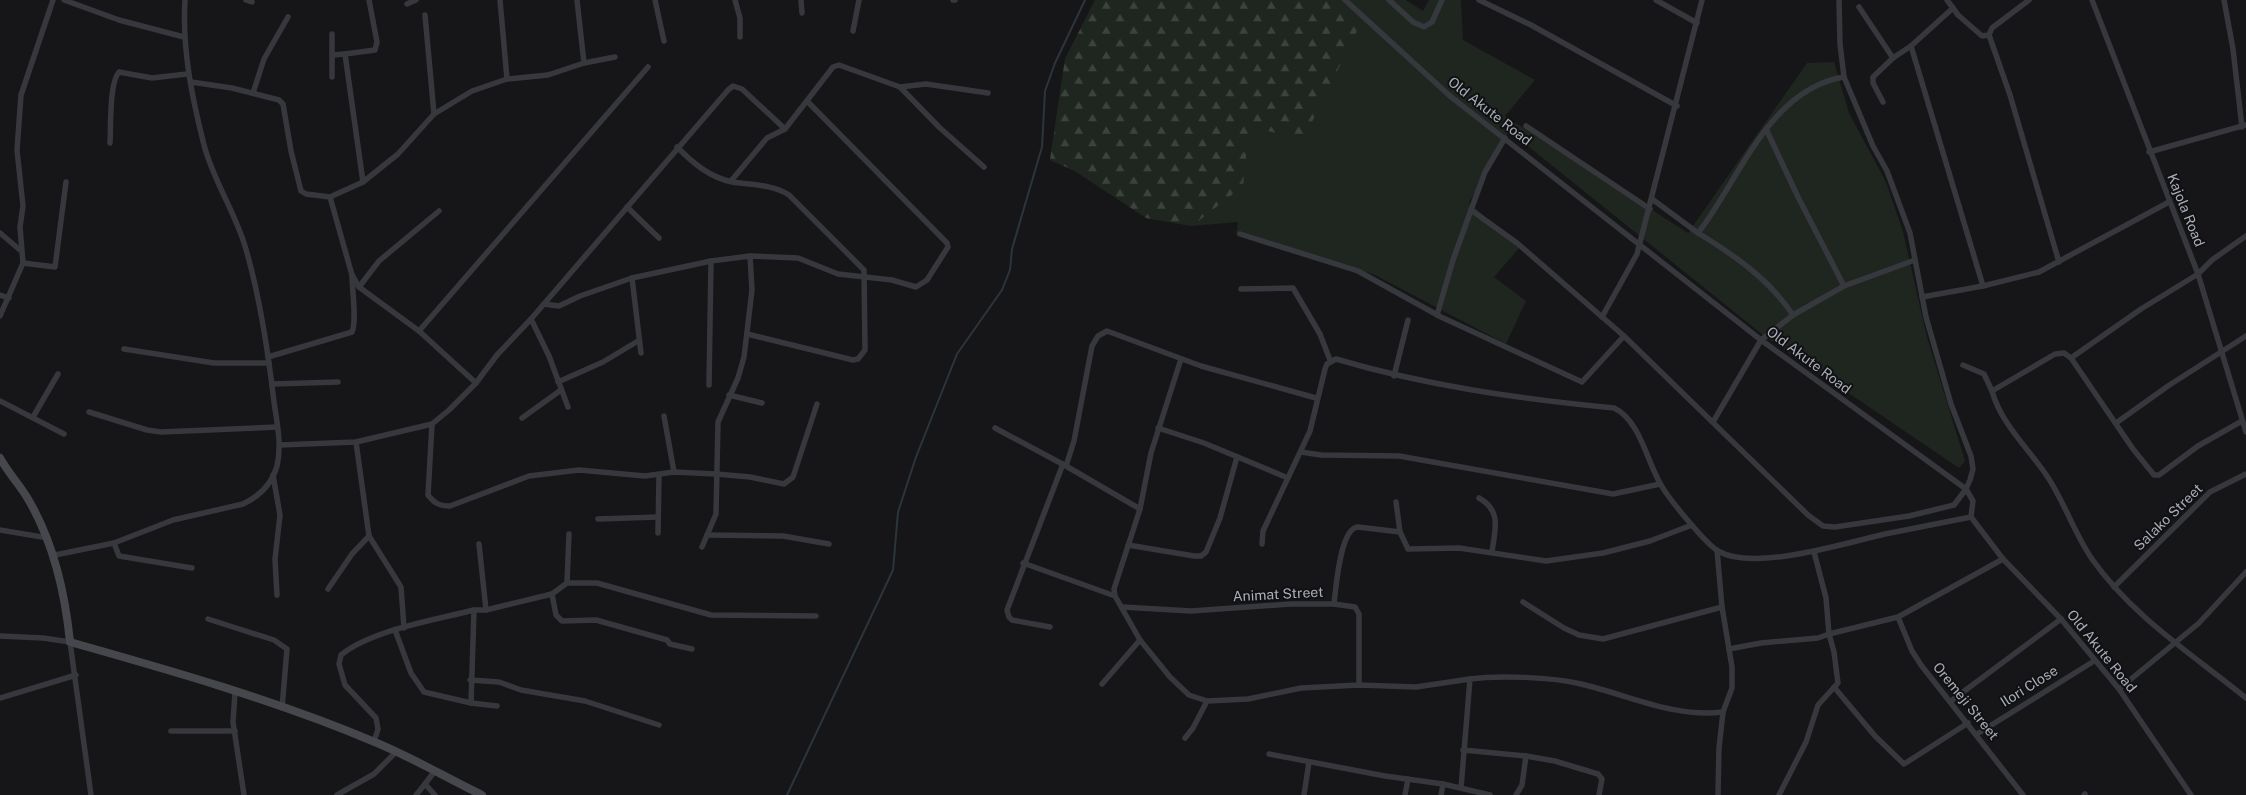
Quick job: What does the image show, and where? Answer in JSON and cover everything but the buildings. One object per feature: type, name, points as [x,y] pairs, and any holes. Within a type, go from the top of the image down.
[{"type":"main road","points":[[1,463],[28,499],[55,555],[70,642],[189,676],[374,742],[482,795]]},
{"type":"street","points":[[0,316],[23,263],[20,250],[23,206],[17,150],[21,95],[53,0]]},
{"type":"street","points":[[64,0],[119,20],[184,37]]},
{"type":"street","points":[[55,555],[114,543],[173,520],[252,500],[268,486],[273,475],[280,445],[269,360],[245,246],[204,147],[191,82],[187,74],[184,37],[185,0]]},
{"type":"street","points":[[332,55],[375,50],[377,42],[369,0]]},
{"type":"street","points":[[407,4],[416,0]]},
{"type":"street","points":[[500,0],[507,79]]},
{"type":"street","points":[[577,0],[584,63]]},
{"type":"street","points":[[655,0],[664,41]]},
{"type":"street","points":[[735,0],[740,18],[740,37]]},
{"type":"street","points":[[801,0],[802,13]]},
{"type":"street","points":[[853,31],[858,0]]},
{"type":"street","name":"Old Akute Road","points":[[1345,0],[1422,73],[1639,244],[1761,340],[1966,489]]},
{"type":"street","points":[[1389,0],[1412,22],[1424,27],[1432,22],[1442,0]]},
{"type":"street","points":[[1479,0],[1530,25],[1677,106]]},
{"type":"street","points":[[1656,0],[1697,23]]},
{"type":"street","points":[[1602,317],[1633,262],[1639,244],[1677,106],[1702,0]]},
{"type":"street","points":[[1472,210],[1517,243],[1624,336],[1790,498],[1823,526],[1835,527],[1891,519],[1954,505],[1966,489],[1973,469],[1971,456],[1951,404],[1922,297],[1910,232],[1887,171],[1873,146],[1844,77],[1840,44],[1839,0]]},
{"type":"street","points":[[1947,0],[1974,31],[1982,36],[1989,35]]},
{"type":"street","points":[[2029,0],[1992,28],[1989,35],[2010,96],[2059,262]]},
{"type":"street","name":"Kajola Road","points":[[2092,0],[2198,274],[2246,432]]},
{"type":"street","points":[[2150,152],[2244,126],[2224,0]]},
{"type":"street","points":[[1859,7],[1892,58]]},
{"type":"street","points":[[1883,102],[1873,83],[1873,77],[1892,58],[1911,46],[1953,8]]},
{"type":"street","points":[[425,15],[434,114]]},
{"type":"street","points":[[253,93],[264,59],[288,17]]},
{"type":"street","points":[[332,34],[332,77]]},
{"type":"street","points":[[1911,46],[1983,286]]},
{"type":"street","points":[[345,54],[363,182]]},
{"type":"street","points":[[191,82],[253,93],[279,100],[285,107],[291,151],[302,191],[306,194],[330,197],[363,182],[398,154],[434,114],[472,91],[507,79],[548,75],[584,63],[615,57]]},
{"type":"street","points":[[731,181],[768,138],[785,129],[833,67],[840,64],[900,88],[939,127],[984,167]]},
{"type":"street","points":[[419,331],[648,67]]},
{"type":"street","points":[[110,143],[113,91],[115,76],[119,72],[152,78],[187,74]]},
{"type":"street","points":[[1698,232],[1766,129],[1789,104],[1811,87],[1829,79],[1844,77]]},
{"type":"street","points":[[900,88],[926,84],[988,94]]},
{"type":"street","points":[[280,445],[356,442],[432,424],[476,383],[497,355],[544,304],[677,147],[733,86],[742,88],[785,129]]},
{"type":"street","points":[[544,304],[559,306],[632,278],[711,261],[750,256],[798,258],[838,274],[892,280],[916,287],[927,280],[948,247],[947,243],[807,101]]},
{"type":"street","points":[[1526,126],[1650,209]]},
{"type":"street","points":[[1766,129],[1800,202],[1844,286]]},
{"type":"street","points":[[1437,315],[1453,260],[1485,172],[1505,138]]},
{"type":"street","points":[[677,147],[708,173],[731,181],[774,188],[789,195],[864,270],[862,278],[865,350],[858,359],[853,360],[747,334]]},
{"type":"street","points":[[23,263],[55,267],[66,182]]},
{"type":"street","points":[[330,197],[352,275],[359,287],[419,331],[476,383]]},
{"type":"street","points":[[1652,199],[1739,259],[1765,282],[1793,315]]},
{"type":"street","points":[[1922,297],[1983,286],[2039,272],[2169,202]]},
{"type":"street","points":[[627,206],[659,238]]},
{"type":"street","points":[[359,287],[379,261],[439,211]]},
{"type":"street","points":[[0,233],[20,250]]},
{"type":"street","points":[[1240,234],[1358,271],[1437,315],[1582,382],[1624,336]]},
{"type":"street","points":[[2071,358],[2141,309],[2198,274],[2212,260],[2246,236]]},
{"type":"street","points":[[702,547],[716,514],[718,422],[738,378],[747,334],[752,290],[750,256]]},
{"type":"street","points":[[1713,422],[1761,340],[1793,315],[1844,286],[1915,260]]},
{"type":"street","points":[[709,385],[711,261]]},
{"type":"street","points":[[124,349],[214,363],[269,360],[352,332],[356,322],[352,299],[352,275]]},
{"type":"street","points":[[632,278],[638,341],[641,353]]},
{"type":"street","points":[[1241,289],[1293,288],[1320,334],[1330,360]]},
{"type":"street","points":[[0,294],[9,298]]},
{"type":"street","points":[[531,319],[549,356],[568,408]]},
{"type":"street","points":[[1394,376],[1408,320]]},
{"type":"street","points":[[1050,627],[1012,620],[1008,614],[1023,563],[1074,442],[1092,346],[1098,336],[1107,331],[1180,359],[1316,398]]},
{"type":"street","points":[[2116,423],[2188,372],[2222,353],[2246,336]]},
{"type":"street","points":[[558,382],[603,362],[638,341]]},
{"type":"street","points":[[1992,391],[2055,354],[2064,353],[2071,358],[2154,475],[2159,475],[2198,446],[2242,421]]},
{"type":"street","points":[[1114,596],[1116,580],[1140,509],[1144,480],[1158,428],[1180,359]]},
{"type":"street","points":[[1262,544],[1264,531],[1310,431],[1324,369],[1330,360],[1336,359],[1394,376],[1540,401],[1614,408],[1626,416],[1642,444],[1660,484],[1692,525],[1717,550],[1734,556],[1756,558],[1814,552],[1884,534],[1971,517],[1973,500],[1966,489]]},
{"type":"street","points":[[1963,366],[1984,374],[1995,402],[2014,433],[2060,496],[2072,525],[2092,559],[2114,587],[2153,626],[2246,698]]},
{"type":"street","points":[[34,416],[58,374]]},
{"type":"street","points":[[272,384],[338,382]]},
{"type":"street","points":[[522,418],[561,390]]},
{"type":"street","points":[[729,395],[762,403]]},
{"type":"street","points":[[0,401],[34,416],[64,434]]},
{"type":"street","points":[[432,424],[428,495],[441,506],[450,506],[542,473],[579,470],[645,476],[674,472],[716,474],[750,477],[778,484],[788,482],[793,477],[817,404]]},
{"type":"street","points":[[89,412],[147,430],[161,432],[278,427]]},
{"type":"street","points":[[664,416],[674,472]]},
{"type":"street","points":[[995,428],[1065,465],[1140,509]]},
{"type":"street","points":[[1158,428],[1288,478]]},
{"type":"street","points":[[356,442],[369,536],[401,587],[404,628]]},
{"type":"street","points":[[1301,452],[1321,455],[1399,456],[1613,494],[1660,484]]},
{"type":"street","points":[[1128,545],[1160,552],[1194,556],[1201,556],[1206,552],[1220,518],[1237,457]]},
{"type":"street","name":"Salako Street","points":[[2114,587],[2210,492],[2246,474]]},
{"type":"street","points":[[273,475],[280,515],[275,559],[277,595]]},
{"type":"street","points":[[658,533],[659,475]]},
{"type":"street","points":[[1478,498],[1489,504],[1495,517],[1492,552]]},
{"type":"street","points":[[1396,502],[1400,532],[1405,546],[1413,550],[1459,548],[1546,561],[1603,553],[1650,540],[1692,525]]},
{"type":"street","name":"Old Akute Road","points":[[1971,517],[2003,559],[2061,619],[2119,689],[2191,795]]},
{"type":"street","points":[[598,519],[658,518]]},
{"type":"street","points":[[1334,604],[1344,544],[1348,532],[1353,527],[1358,527],[1400,532]]},
{"type":"street","points":[[0,530],[48,538]]},
{"type":"street","points":[[567,583],[569,534]]},
{"type":"street","points":[[707,535],[782,536],[829,544]]},
{"type":"street","points":[[328,589],[352,554],[369,536]]},
{"type":"street","points":[[114,543],[118,556],[192,568]]},
{"type":"street","points":[[478,544],[486,610]]},
{"type":"street","points":[[1717,550],[1732,688],[1723,712],[1719,748],[1718,795]]},
{"type":"street","points":[[1779,795],[1806,742],[1813,715],[1818,705],[1838,680],[1829,634],[1826,598],[1814,552]]},
{"type":"street","points":[[1729,649],[1761,643],[1818,638],[1898,617],[2003,559]]},
{"type":"street","points":[[1023,563],[1114,596],[1140,640],[1181,689],[1189,695],[1206,701],[1248,699],[1301,688],[1359,685],[1416,687],[1470,679],[1501,677],[1580,683],[1631,697],[1657,708],[1686,712],[1723,712]]},
{"type":"street","points":[[2119,689],[2176,644],[2199,623],[2246,572]]},
{"type":"street","points":[[374,742],[378,729],[376,718],[345,685],[339,664],[341,655],[349,648],[394,630],[474,610],[486,610],[552,594],[567,583],[597,583],[711,616],[816,616]]},
{"type":"street","points":[[552,594],[556,615],[562,622],[596,620],[667,640],[670,644],[692,649]]},
{"type":"street","points":[[1523,602],[1564,628],[1579,635],[1598,638],[1616,636],[1722,607]]},
{"type":"street","name":"Animat Street","points":[[1122,607],[1191,611],[1274,604],[1334,604],[1358,610],[1359,685]]},
{"type":"street","points":[[471,703],[470,680],[474,651],[474,610]]},
{"type":"street","name":"Oremeji Street","points":[[1898,617],[1912,651],[2023,795]]},
{"type":"street","points":[[208,619],[274,640],[287,649],[282,708]]},
{"type":"street","points":[[1951,701],[2061,619]]},
{"type":"street","points":[[394,630],[411,673],[424,692],[471,703],[497,706]]},
{"type":"street","points":[[0,636],[43,638],[70,642],[91,795]]},
{"type":"street","points":[[1102,684],[1140,640]]},
{"type":"street","name":"Ilori Close","points":[[1977,734],[2094,661]]},
{"type":"street","points":[[0,698],[76,675]]},
{"type":"street","points":[[1462,788],[1463,750],[1470,679]]},
{"type":"street","points":[[470,680],[499,682],[521,690],[584,701],[659,726]]},
{"type":"street","points":[[1834,687],[1875,736],[1904,764],[1968,723]]},
{"type":"street","points":[[235,692],[235,731],[244,795]]},
{"type":"street","points":[[1185,738],[1193,728],[1206,701]]},
{"type":"street","points":[[171,731],[235,731]]},
{"type":"street","points":[[1463,750],[1526,756],[1555,761],[1598,774],[1602,779],[1600,795]]},
{"type":"street","points":[[337,795],[374,774],[396,752]]},
{"type":"street","points":[[1269,754],[1443,784],[1490,795]]},
{"type":"street","points":[[1516,795],[1522,785],[1526,756]]},
{"type":"street","points":[[1304,795],[1309,762]]},
{"type":"street","points":[[416,795],[434,772]]},
{"type":"street","points":[[1405,795],[1408,779]]},
{"type":"street","points":[[425,784],[435,795]]},
{"type":"street","points":[[1440,795],[1443,784]]},
{"type":"green space","points":[[1095,0],[1406,0],[1423,11],[1429,0],[1461,0],[1463,40],[1535,80],[1505,116],[1688,233],[1807,63],[1834,62],[1849,113],[1886,182],[1903,232],[1927,337],[1965,461],[1959,468],[1763,335],[1509,131],[1469,203],[1520,247],[1494,277],[1526,301],[1506,344],[1373,274],[1236,235],[1238,222],[1192,226],[1146,218],[1075,171],[1050,160],[1065,59]]},
{"type":"green space","points":[[1095,0],[1339,0],[1362,21],[1303,140],[1249,126],[1243,186],[1192,226],[1146,218],[1075,171],[1050,160],[1065,59]]},
{"type":"waterway","points":[[787,795],[893,570],[898,512],[916,457],[957,354],[1002,290],[1010,270],[1012,249],[1042,147],[1045,91],[1055,63],[1085,0]]}]
